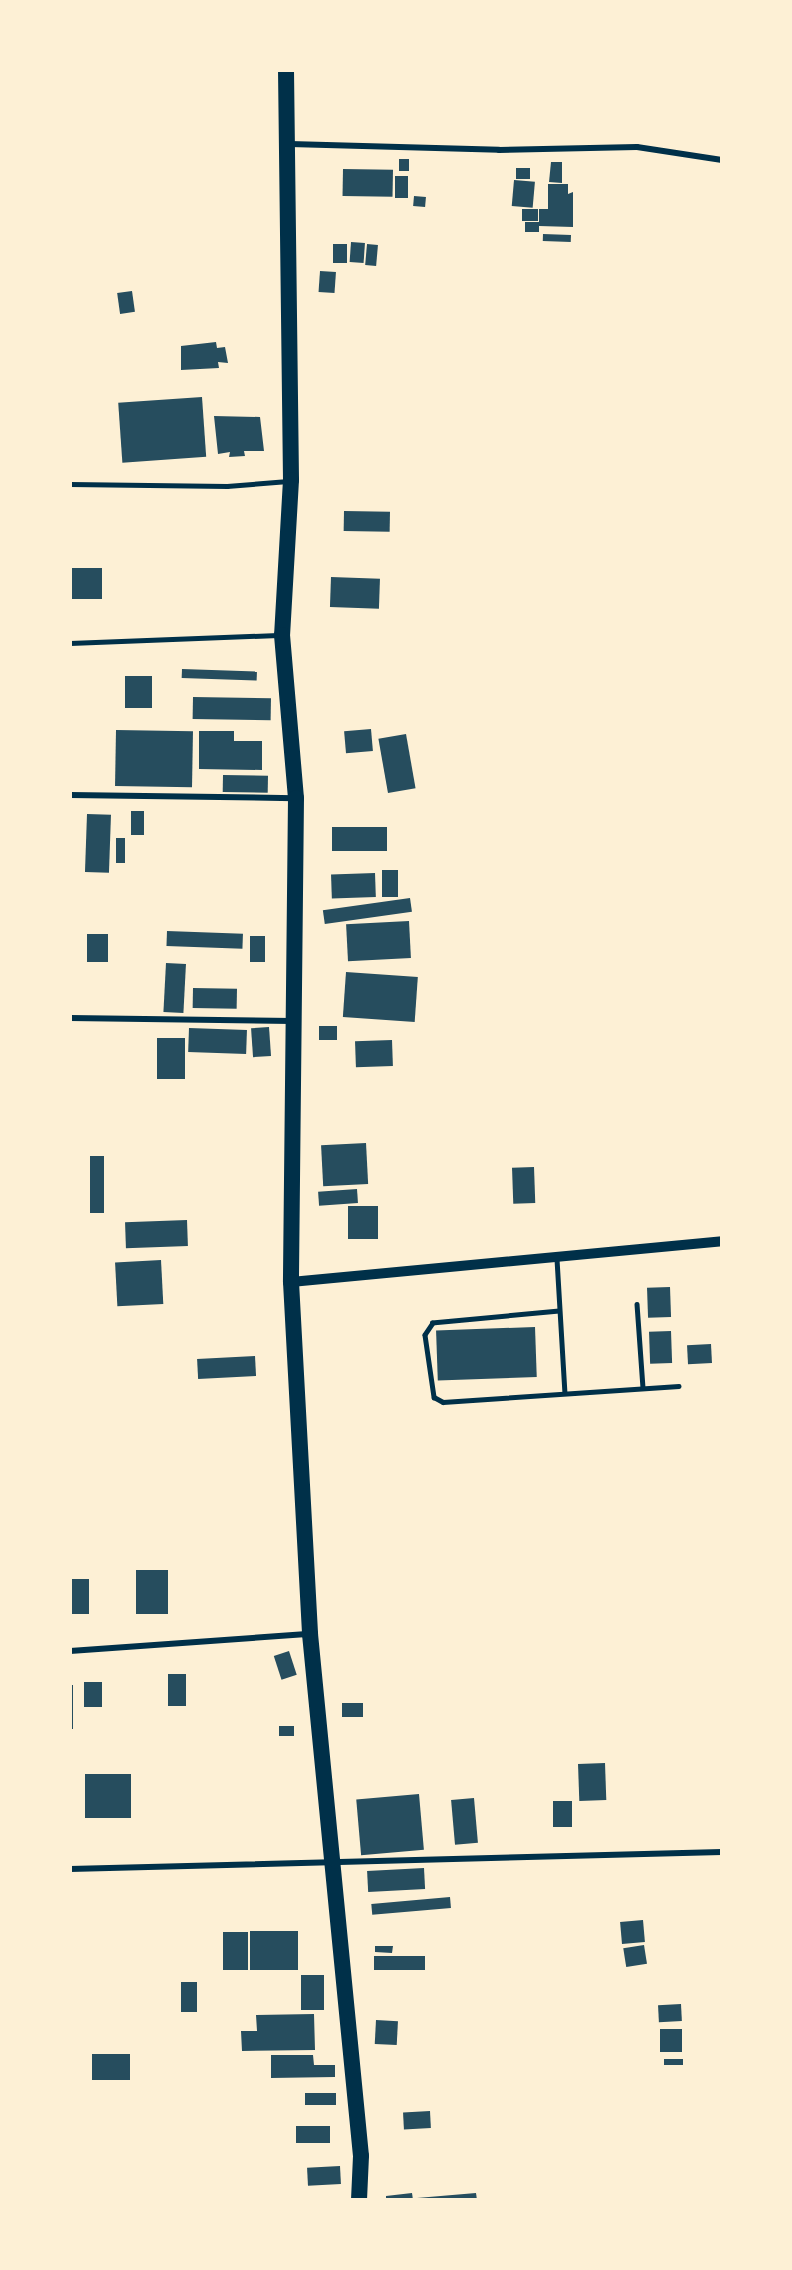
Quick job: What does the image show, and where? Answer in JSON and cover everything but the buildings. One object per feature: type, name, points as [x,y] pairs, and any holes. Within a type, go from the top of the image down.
[{"type":"highway","points":[[286,70],[290,144],[291,480],[282,635],[296,798],[291,1282],[310,1634],[361,2156],[359,2199]]},
{"type":"street","points":[[290,144],[499,150],[637,147],[722,160]]},
{"type":"street","points":[[70,795],[296,798]]},
{"type":"street","points":[[70,1018],[292,1021]]},
{"type":"street","points":[[291,1282],[557,1259],[722,1241]]},
{"type":"street","points":[[70,1651],[310,1634]]},
{"type":"street","points":[[70,1869],[331,1860],[722,1852]]},
{"type":"lane","points":[[70,484],[227,486],[291,480]]},
{"type":"lane","points":[[70,643],[282,635]]},
{"type":"lane","points":[[557,1259],[565,1392]]},
{"type":"lane","points":[[637,1304],[643,1388]]},
{"type":"lane","points":[[559,1311],[433,1323],[425,1335],[430,1388],[437,1400],[678,1386]]}]
